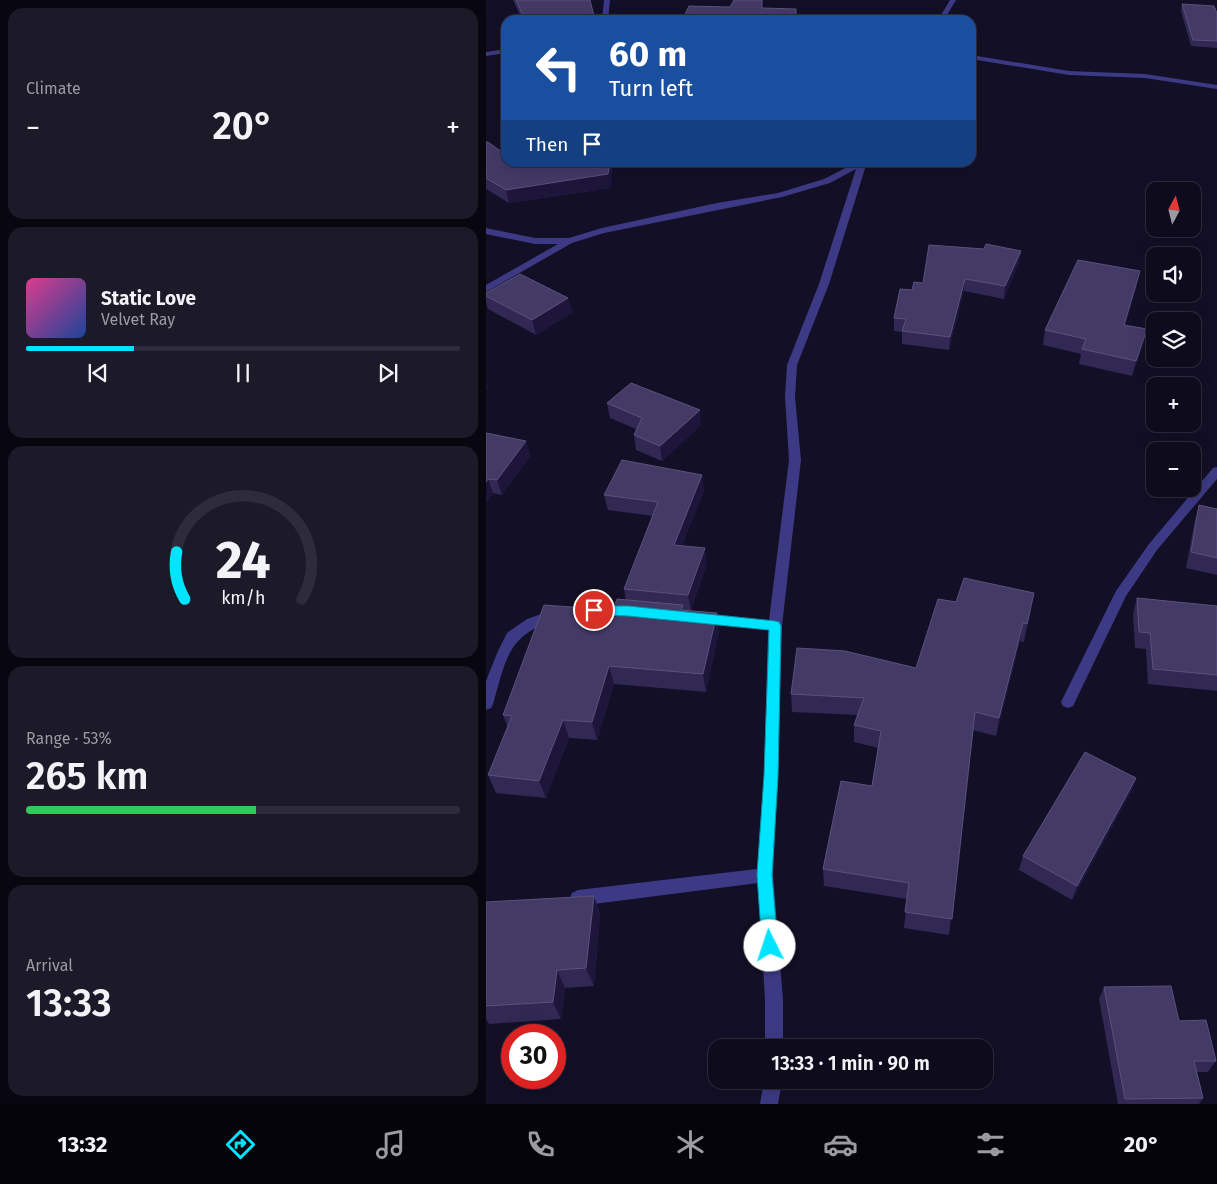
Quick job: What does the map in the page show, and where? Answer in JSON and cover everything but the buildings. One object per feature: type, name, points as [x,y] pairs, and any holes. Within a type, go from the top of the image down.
[{"type":"street","points":[[606,15],[607,0]]},
{"type":"street","points":[[944,15],[953,0]]},
{"type":"street","points":[[486,54],[501,52]]},
{"type":"street","points":[[976,58],[1061,72],[1145,76],[1217,87]]},
{"type":"street","points":[[486,290],[570,241],[602,231],[717,206],[779,195],[827,181],[854,167]]},
{"type":"street","points":[[774,1039],[774,1000],[765,875],[771,776],[775,626],[795,460],[790,397],[792,365],[824,284],[861,167]]},
{"type":"street","points":[[486,230],[512,238],[535,241],[570,241]]},
{"type":"street","points":[[1068,702],[1121,594],[1153,547],[1217,471]]},
{"type":"street","points":[[486,704],[494,676],[512,637],[538,618],[567,612]]},
{"type":"street","points":[[687,617],[775,626]]},
{"type":"street","points":[[560,900],[765,875]]},
{"type":"street","points":[[769,1104],[772,1089]]},
{"type":"route","points":[[594,610],[628,611],[775,626],[771,776],[765,875],[770,946]]}]
